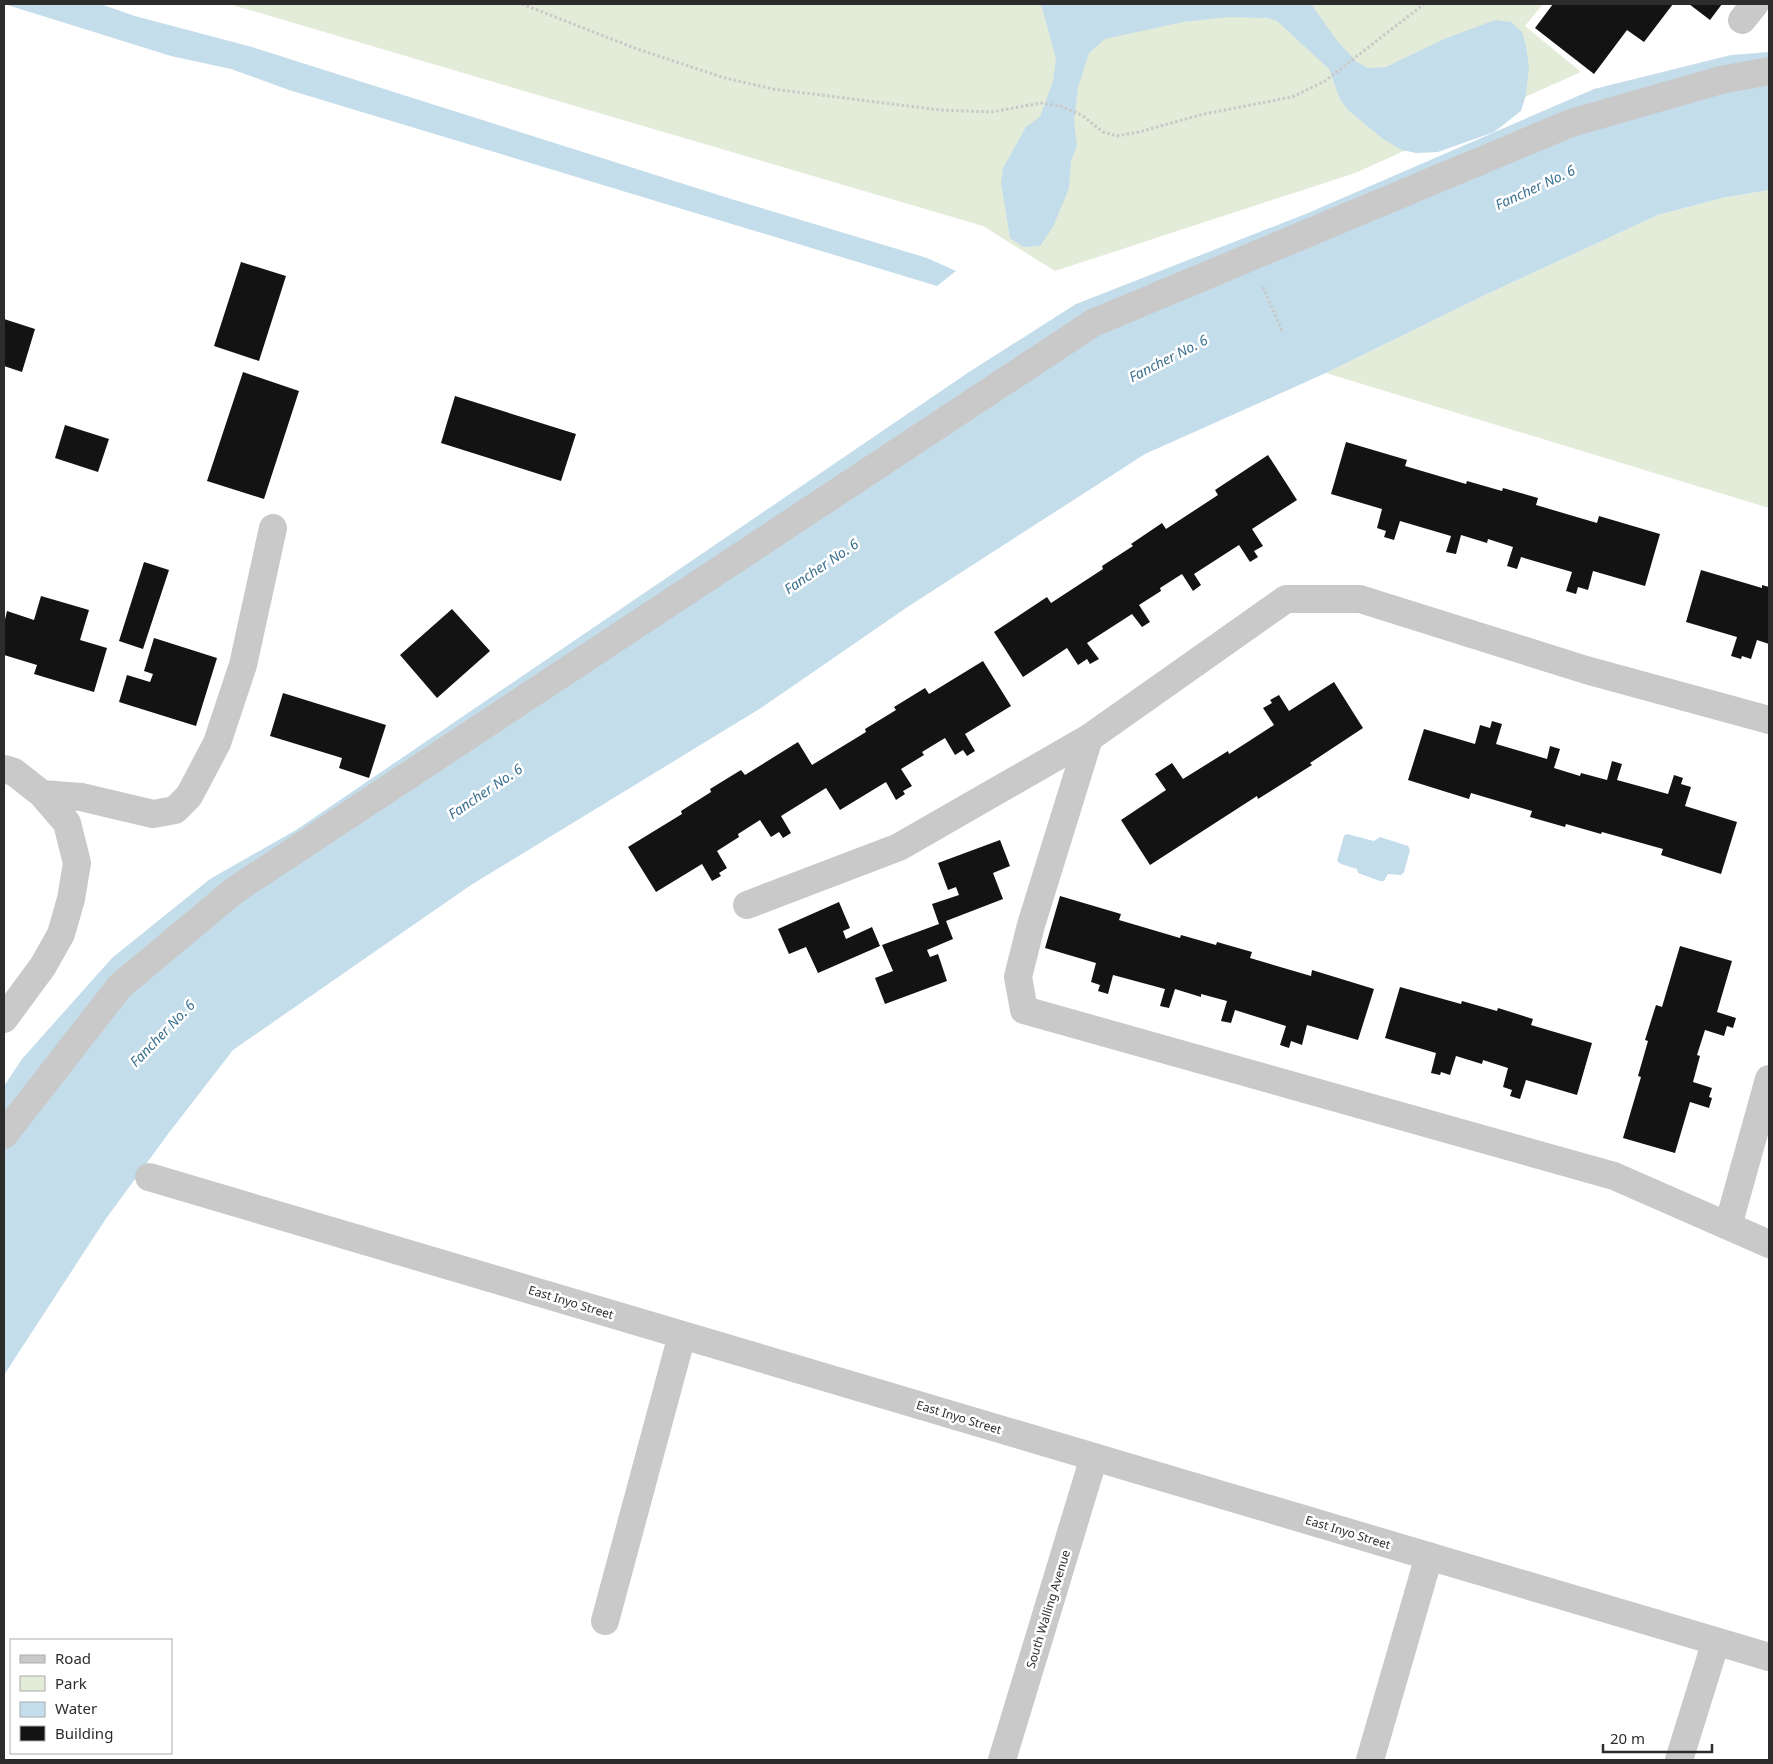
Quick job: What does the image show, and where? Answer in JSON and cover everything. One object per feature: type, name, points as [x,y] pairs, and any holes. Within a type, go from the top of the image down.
[{"type":"street","points":[[4,1135],[120,986],[235,890],[1093,323],[1571,123],[1721,80],[1769,71]]},
{"type":"street","points":[[42,794],[81,797],[153,814],[175,810],[190,796],[217,743],[243,665],[273,528]]},
{"type":"street","points":[[747,905],[899,846],[1089,738],[1286,599],[1360,599],[1586,670],[1769,720]]},
{"type":"street","points":[[1089,738],[1024,951],[1018,977],[1024,1010],[1614,1176],[1769,1244]]},
{"type":"street","points":[[4,1019],[43,966],[61,934],[71,899],[77,863],[67,823],[42,794],[9,771]]},
{"type":"street","points":[[1728,1226],[1769,1079]]},
{"type":"street","name":"East Inyo Street","points":[[149,1177],[1769,1657]]},
{"type":"street","points":[[605,1621],[682,1335]]},
{"type":"street","name":"South Walling Avenue","points":[[1002,1760],[1094,1457]]},
{"type":"street","points":[[1370,1760],[1429,1556]]},
{"type":"street","points":[[1679,1760],[1716,1641]]},
{"type":"path","points":[[522,4],[646,52],[725,78],[773,89],[940,110],[991,112],[1041,103],[1061,106],[1083,116],[1103,132],[1117,136],[1139,132],[1204,114],[1292,97],[1325,80],[1424,4]]},
{"type":"path","points":[[1261,281],[1283,332]]},
{"type":"green space","points":[[229,4],[1543,4],[1525,26],[1581,72],[1355,173],[1055,271],[983,226]]},
{"type":"green space","points":[[1769,190],[1769,508],[1326,373],[1485,295],[1658,215],[1722,198]]},
{"type":"water","points":[[4,4],[100,4],[135,16],[252,47],[728,198],[927,258],[956,271],[937,286],[289,90],[231,69],[171,56]]},
{"type":"water","points":[[1041,4],[1311,4],[1338,42],[1357,62],[1368,68],[1386,67],[1442,40],[1495,20],[1511,22],[1522,32],[1526,46],[1529,67],[1526,95],[1521,111],[1494,132],[1438,152],[1416,153],[1402,150],[1383,139],[1348,110],[1340,99],[1329,69],[1277,21],[1268,18],[1228,17],[1183,22],[1105,39],[1089,53],[1078,87],[1074,122],[1077,145],[1071,161],[1069,188],[1053,227],[1040,246],[1023,247],[1010,238],[1001,183],[1003,168],[1026,127],[1040,117],[1053,81],[1056,59]]},
{"type":"water","name":"Fancher No. 6","points":[[1769,52],[1769,190],[1722,198],[1658,215],[1485,295],[1326,373],[1145,454],[909,606],[761,708],[471,885],[233,1050],[105,1220],[4,1375],[4,1086],[22,1059],[112,958],[210,879],[296,830],[969,372],[1076,304],[1308,213],[1594,89],[1731,55]]},
{"type":"water","points":[[1347,834],[1374,841],[1380,837],[1408,846],[1410,850],[1404,872],[1401,875],[1388,874],[1384,881],[1380,881],[1358,873],[1357,869],[1341,864],[1337,861],[1344,836]]},
{"type":"building","points":[[1553,4],[1673,4],[1644,42],[1627,30],[1594,74],[1535,28]]},
{"type":"building","points":[[1689,4],[1722,4],[1710,20]]},
{"type":"building","points":[[241,262],[286,276],[259,361],[214,346]]},
{"type":"building","points":[[4,319],[35,329],[22,372],[4,366]]},
{"type":"building","points":[[243,372],[299,391],[264,499],[207,481]]},
{"type":"building","points":[[455,396],[576,434],[561,481],[441,443]]},
{"type":"building","points":[[65,425],[109,439],[98,472],[55,458]]},
{"type":"building","points":[[1346,442],[1407,460],[1405,466],[1466,484],[1467,481],[1502,491],[1503,488],[1538,498],[1536,505],[1597,523],[1599,516],[1660,534],[1645,586],[1593,571],[1588,590],[1578,587],[1576,594],[1566,591],[1572,572],[1521,557],[1517,569],[1507,566],[1513,547],[1488,539],[1487,543],[1461,535],[1456,554],[1446,552],[1451,536],[1400,521],[1394,540],[1384,537],[1386,531],[1377,528],[1382,509],[1331,494]]},
{"type":"building","points":[[1268,455],[1297,500],[1252,529],[1263,546],[1254,551],[1258,557],[1250,562],[1239,545],[1194,574],[1201,585],[1193,591],[1182,574],[1160,588],[1161,591],[1139,605],[1150,622],[1142,627],[1132,614],[1087,643],[1099,659],[1090,664],[1087,659],[1078,665],[1067,648],[1023,677],[994,632],[1047,597],[1051,603],[1103,569],[1102,566],[1133,546],[1131,544],[1162,523],[1166,529],[1218,495],[1215,490]]},
{"type":"building","points":[[144,562],[169,570],[143,649],[119,641]]},
{"type":"building","points":[[1701,570],[1762,588],[1762,585],[1769,587],[1769,644],[1757,640],[1751,659],[1742,656],[1741,659],[1731,656],[1737,637],[1686,622]]},
{"type":"building","points":[[41,596],[89,610],[80,640],[107,648],[94,692],[34,674],[37,665],[4,655],[4,624],[7,611],[34,620]]},
{"type":"building","points":[[452,609],[490,651],[437,698],[400,655]]},
{"type":"building","points":[[154,638],[217,658],[196,726],[119,702],[127,675],[150,682],[153,674],[144,671]]},
{"type":"building","points":[[983,661],[1011,706],[965,734],[975,751],[967,756],[963,750],[955,755],[945,738],[922,752],[924,755],[901,769],[912,786],[903,791],[905,794],[896,800],[886,782],[840,810],[826,788],[781,816],[791,833],[783,838],[779,832],[771,837],[760,820],[738,834],[739,837],[717,851],[727,868],[719,873],[721,876],[712,881],[702,864],[656,892],[628,847],[682,814],[681,811],[711,792],[710,789],[741,770],[745,775],[798,742],[812,765],[866,732],[865,729],[896,710],[894,707],[925,688],[929,694]]},
{"type":"building","points":[[1334,682],[1363,728],[1310,763],[1312,765],[1258,799],[1257,796],[1150,865],[1121,820],[1166,790],[1155,774],[1172,763],[1183,779],[1228,751],[1229,754],[1274,725],[1263,708],[1272,703],[1270,700],[1279,695],[1289,711]]},
{"type":"building","points":[[283,693],[386,725],[369,778],[339,768],[342,758],[270,736]]},
{"type":"building","points":[[1492,721],[1502,724],[1496,744],[1547,759],[1550,746],[1560,749],[1554,768],[1580,776],[1581,773],[1607,780],[1612,761],[1622,764],[1617,780],[1668,794],[1674,775],[1683,778],[1681,784],[1691,787],[1685,806],[1737,822],[1721,874],[1661,855],[1663,849],[1602,832],[1601,834],[1566,824],[1565,827],[1530,817],[1532,811],[1471,793],[1469,799],[1408,780],[1424,729],[1475,744],[1480,725],[1490,728]]},
{"type":"building","points":[[1000,840],[1010,866],[993,873],[1003,899],[946,921],[953,939],[927,950],[930,957],[938,954],[947,981],[885,1004],[875,978],[893,971],[882,945],[939,924],[932,904],[959,895],[956,887],[948,890],[938,863]]},
{"type":"building","points":[[1060,896],[1121,914],[1119,920],[1180,938],[1181,935],[1216,945],[1217,942],[1252,952],[1250,958],[1311,976],[1312,970],[1374,989],[1358,1040],[1307,1025],[1302,1045],[1291,1041],[1289,1048],[1280,1045],[1286,1026],[1235,1010],[1231,1023],[1221,1021],[1227,1001],[1201,994],[1201,997],[1175,989],[1169,1008],[1160,1006],[1165,989],[1113,975],[1108,994],[1098,991],[1100,985],[1091,982],[1096,963],[1045,948]]},
{"type":"building","points":[[839,902],[850,928],[843,931],[846,939],[872,927],[880,946],[818,973],[806,947],[789,954],[778,929]]},
{"type":"building","points":[[1680,946],[1732,961],[1717,1012],[1736,1018],[1733,1028],[1727,1026],[1724,1036],[1705,1030],[1697,1055],[1700,1056],[1693,1082],[1712,1088],[1709,1097],[1712,1098],[1709,1108],[1690,1102],[1675,1153],[1623,1138],[1641,1077],[1638,1076],[1648,1041],[1645,1040],[1656,1005],[1662,1007]]},
{"type":"building","points":[[1400,987],[1461,1004],[1462,1001],[1497,1011],[1498,1008],[1533,1019],[1531,1025],[1592,1043],[1577,1095],[1526,1080],[1520,1099],[1510,1096],[1512,1090],[1503,1087],[1508,1068],[1483,1060],[1482,1064],[1456,1056],[1450,1075],[1441,1072],[1440,1075],[1431,1073],[1436,1053],[1385,1038]]}]
